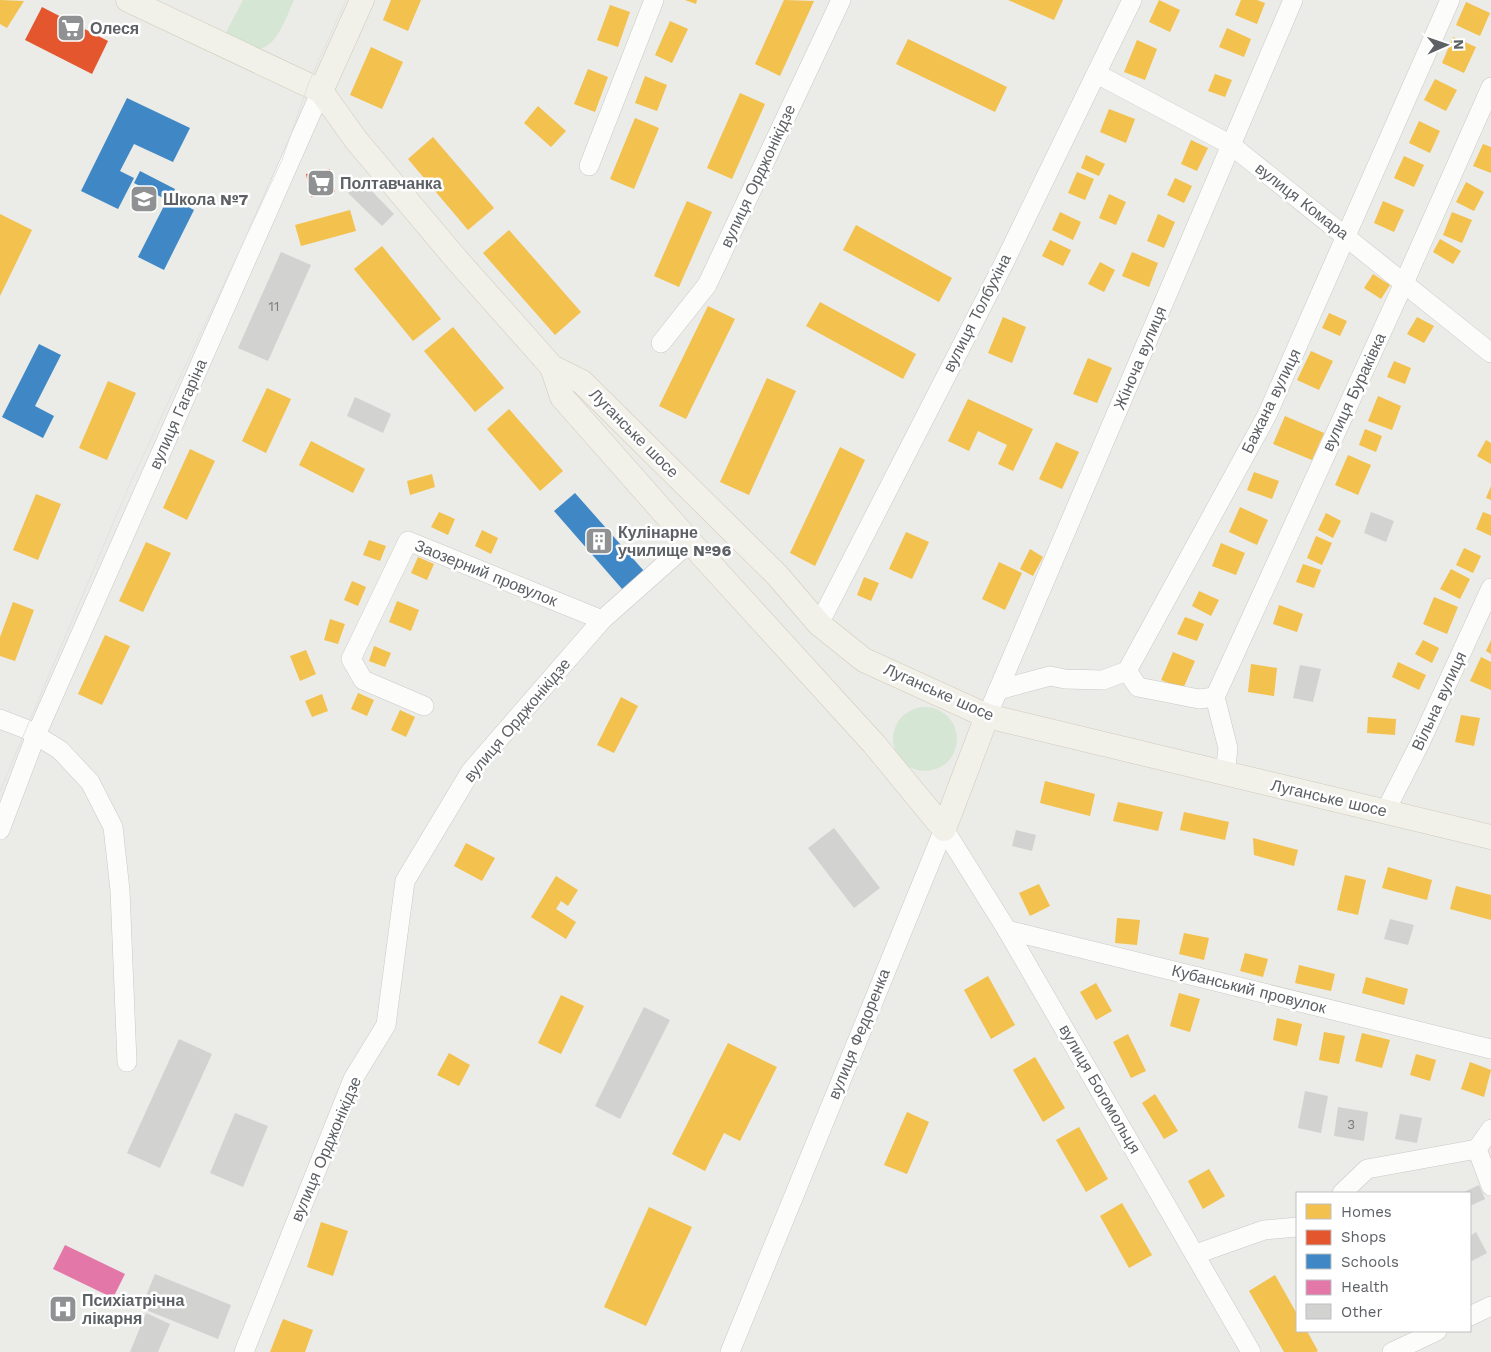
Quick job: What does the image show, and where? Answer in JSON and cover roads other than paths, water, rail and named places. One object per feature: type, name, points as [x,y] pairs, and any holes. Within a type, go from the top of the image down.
[{"type":"main road","points":[[128,0],[320,91]]},
{"type":"main road","name":"вулиця Гагаріна","points":[[320,91],[362,0]]},
{"type":"main road","name":"Луганське шосе","points":[[320,91],[362,148],[552,367],[582,382],[777,575],[819,624],[864,660],[987,716],[1491,838]]},
{"type":"main road","name":"Луганське шосе","points":[[552,367],[562,397],[690,542],[874,744],[944,829]]},
{"type":"main road","name":"вулиця Федоренка","points":[[944,829],[987,716]]},
{"type":"street","points":[[589,166],[654,0]]},
{"type":"street","name":"вулиця Орджонікідзе","points":[[661,343],[707,286],[841,0]]},
{"type":"street","name":"вулиця Толбухіна","points":[[819,624],[1003,264],[1132,0]]},
{"type":"street","name":"Жіноча вулиця","points":[[987,716],[1293,0]]},
{"type":"street","name":"Бажана вулиця","points":[[1127,671],[1267,415],[1450,0]]},
{"type":"street","name":"вулиця Комара","points":[[1097,74],[1231,145],[1491,353]]},
{"type":"street","name":"вулиця Бураківка","points":[[1215,696],[1404,283],[1491,87]]},
{"type":"street","name":"вулиця Гагаріна","points":[[0,830],[36,736],[320,91]]},
{"type":"street","name":"Заозерний провулок","points":[[424,706],[363,680],[352,659],[408,541],[602,620]]},
{"type":"street","name":"вулиця Орджонікідзе","points":[[244,1352],[353,1079],[386,1025],[405,881],[471,771],[602,620],[690,542]]},
{"type":"street","name":"Вільна вулиця","points":[[1385,812],[1420,743],[1491,588]]},
{"type":"street","points":[[998,690],[1050,676],[1103,680],[1127,671],[1138,687],[1199,699],[1215,696],[1228,748],[1225,774]]},
{"type":"street","points":[[0,718],[60,750],[90,782],[113,827],[120,890],[127,1062]]},
{"type":"street","name":"вулиця Богомольця","points":[[944,829],[1007,930],[1251,1352]]},
{"type":"street","name":"вулиця Федоренка","points":[[730,1352],[944,829]]},
{"type":"street","name":"Кубанський провулок","points":[[1007,930],[1491,1048]]},
{"type":"street","points":[[1343,1192],[1367,1169],[1477,1149],[1491,1129]]},
{"type":"street","points":[[1477,1149],[1491,1186]]},
{"type":"street","points":[[1196,1254],[1264,1230],[1296,1228]]},
{"type":"street","points":[[1471,1316],[1491,1306]]},
{"type":"street","points":[[1392,1352],[1436,1332]]},
{"type":"tram line","points":[[0,791],[128,488],[282,160],[309,82],[346,0]]},
{"type":"place","name":"Олеся","points":[[71,28]]},
{"type":"place","name":"Полтавчанка","points":[[321,183]]},
{"type":"place","name":"Школа №7","points":[[144,199]]},
{"type":"place","name":"Кулінарне училище №96","points":[[599,541]]},
{"type":"place","name":"Психіатрічна лікарня","points":[[63,1309]]}]
